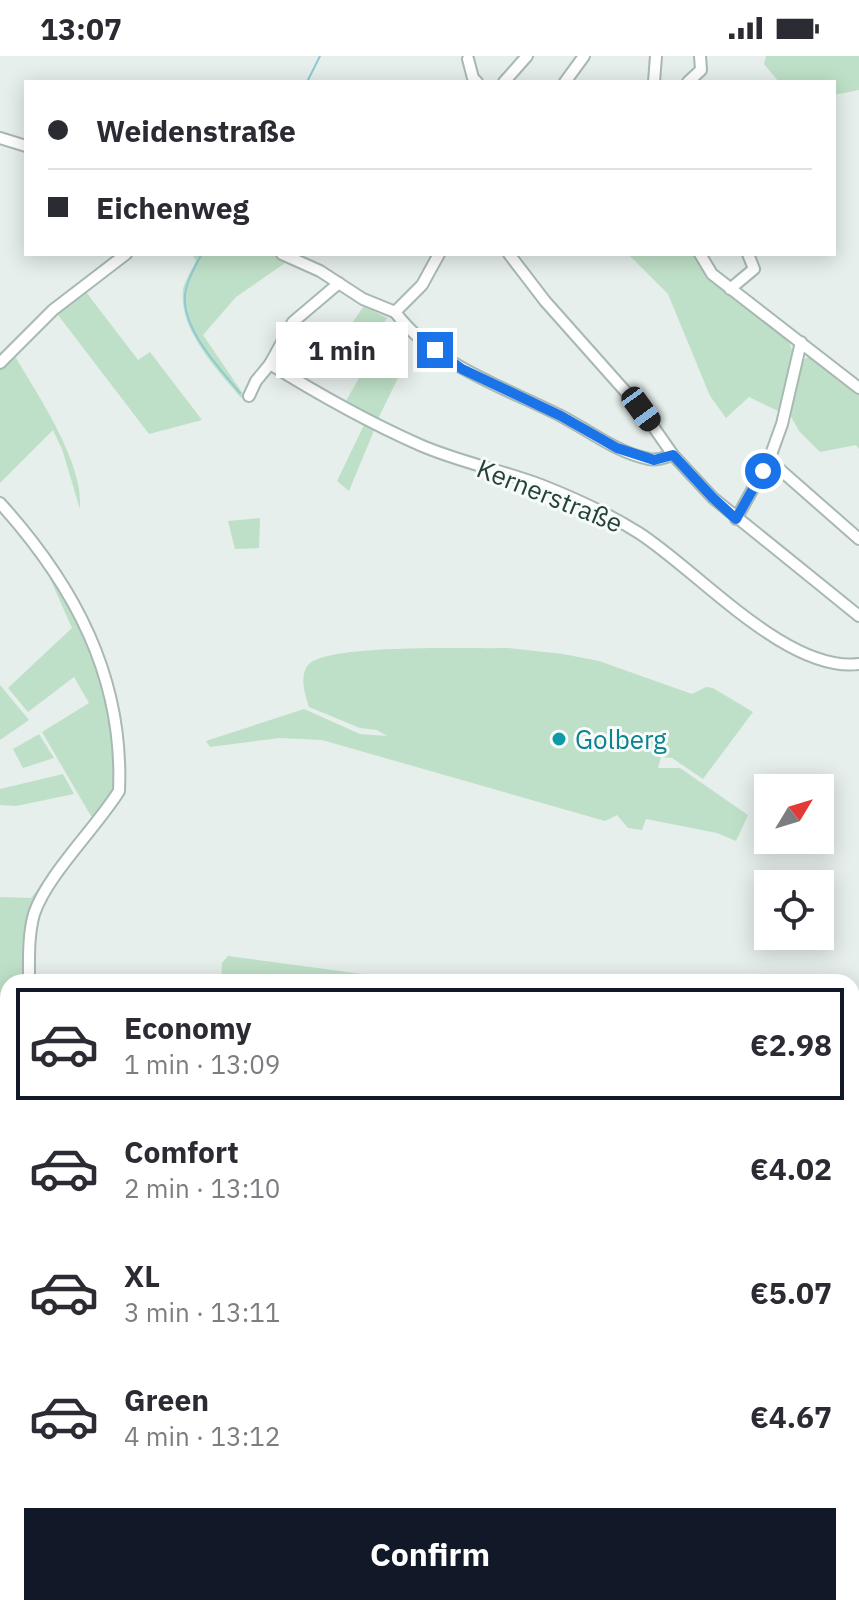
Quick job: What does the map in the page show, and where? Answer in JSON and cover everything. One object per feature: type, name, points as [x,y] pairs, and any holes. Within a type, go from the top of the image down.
[{"type":"street","points":[[506,80],[527,56]]},
{"type":"street","points":[[566,80],[584,56]]},
{"type":"street","points":[[654,80],[656,56]]},
{"type":"street","points":[[690,80],[701,70],[700,56]]},
{"type":"street","points":[[468,59],[475,80]]},
{"type":"street","points":[[0,138],[24,145]]},
{"type":"street","points":[[0,363],[53,310],[123,256]]},
{"type":"street","points":[[286,256],[320,271],[363,299],[395,312],[420,340],[462,369],[561,416],[627,452],[654,460],[673,455]]},
{"type":"street","points":[[395,312],[422,285],[438,256]]},
{"type":"street","points":[[510,256],[535,289],[641,409],[673,455],[713,498],[859,616]]},
{"type":"street","points":[[701,256],[712,274],[859,388]]},
{"type":"street","points":[[730,289],[754,269],[749,256]]},
{"type":"street","points":[[249,396],[293,322],[339,283]]},
{"type":"street","points":[[736,519],[769,460],[783,421],[801,342]]},
{"type":"street","name":"Kernerstraße","points":[[270,364],[306,387],[421,445],[541,485],[592,508],[637,531],[676,558],[775,639],[822,660],[859,664]]},
{"type":"street","points":[[769,460],[859,539]]},
{"type":"street","points":[[0,503],[46,558],[96,647],[112,699],[120,772],[119,791],[50,884],[35,912],[29,974]]},
{"type":"green space","points":[[766,56],[859,56],[859,90],[836,95],[836,80],[777,80],[764,64]]},
{"type":"green space","points":[[193,256],[277,256],[288,261],[236,297],[203,335],[244,395],[241,398],[201,348],[187,319],[183,289],[196,261]]},
{"type":"green space","points":[[630,256],[698,256],[718,282],[780,331],[790,344],[793,357],[780,412],[749,397],[726,418],[710,396],[668,294]]},
{"type":"green space","points":[[83,288],[138,360],[150,352],[202,420],[149,434],[55,311]]},
{"type":"green space","points":[[364,306],[387,318],[373,341],[352,323]]},
{"type":"green space","points":[[382,338],[408,357],[378,419],[346,401]]},
{"type":"green space","points":[[11,355],[16,358],[68,451],[75,471],[80,509],[53,430],[0,483],[0,366]]},
{"type":"green space","points":[[811,355],[859,392],[859,449],[856,445],[820,452],[799,431],[789,413],[802,361]]},
{"type":"green space","points":[[365,423],[375,428],[349,491],[337,481]]},
{"type":"green space","points":[[260,518],[259,548],[235,549],[228,521]]},
{"type":"green space","points":[[44,565],[50,568],[93,647],[111,719],[117,788],[97,816],[91,816],[42,732],[89,703],[74,677],[28,712],[8,688],[72,628]]},
{"type":"green space","points":[[508,648],[599,661],[692,694],[706,687],[713,688],[753,712],[703,779],[672,758],[661,757],[658,768],[680,768],[748,815],[736,841],[717,833],[646,819],[642,830],[628,828],[617,815],[605,821],[322,740],[280,738],[210,747],[206,741],[304,709],[360,734],[387,736],[309,707],[303,680],[308,665],[342,653],[371,650]]},
{"type":"green space","points":[[0,685],[29,720],[0,740]]},
{"type":"green space","points":[[39,734],[54,758],[23,768],[13,749]]},
{"type":"green space","points":[[63,774],[74,794],[16,806],[0,805],[0,789]]},
{"type":"green space","points":[[90,820],[92,825],[38,898],[26,974],[0,974],[0,897],[31,898]]},
{"type":"green space","points":[[228,956],[362,974],[221,974],[222,963]]},
{"type":"waterway","points":[[308,80],[320,56]]},
{"type":"waterway","points":[[201,256],[186,289],[188,316],[202,345],[240,393]]},
{"type":"waterway","points":[[74,287],[88,277]]},
{"type":"waterway","points":[[1,355],[39,317]]},
{"type":"place","name":"Golberg","points":[[559,739]]},
{"type":"route","points":[[435,350],[462,369],[561,416],[617,448],[654,460],[673,455],[736,519],[763,471]]}]
